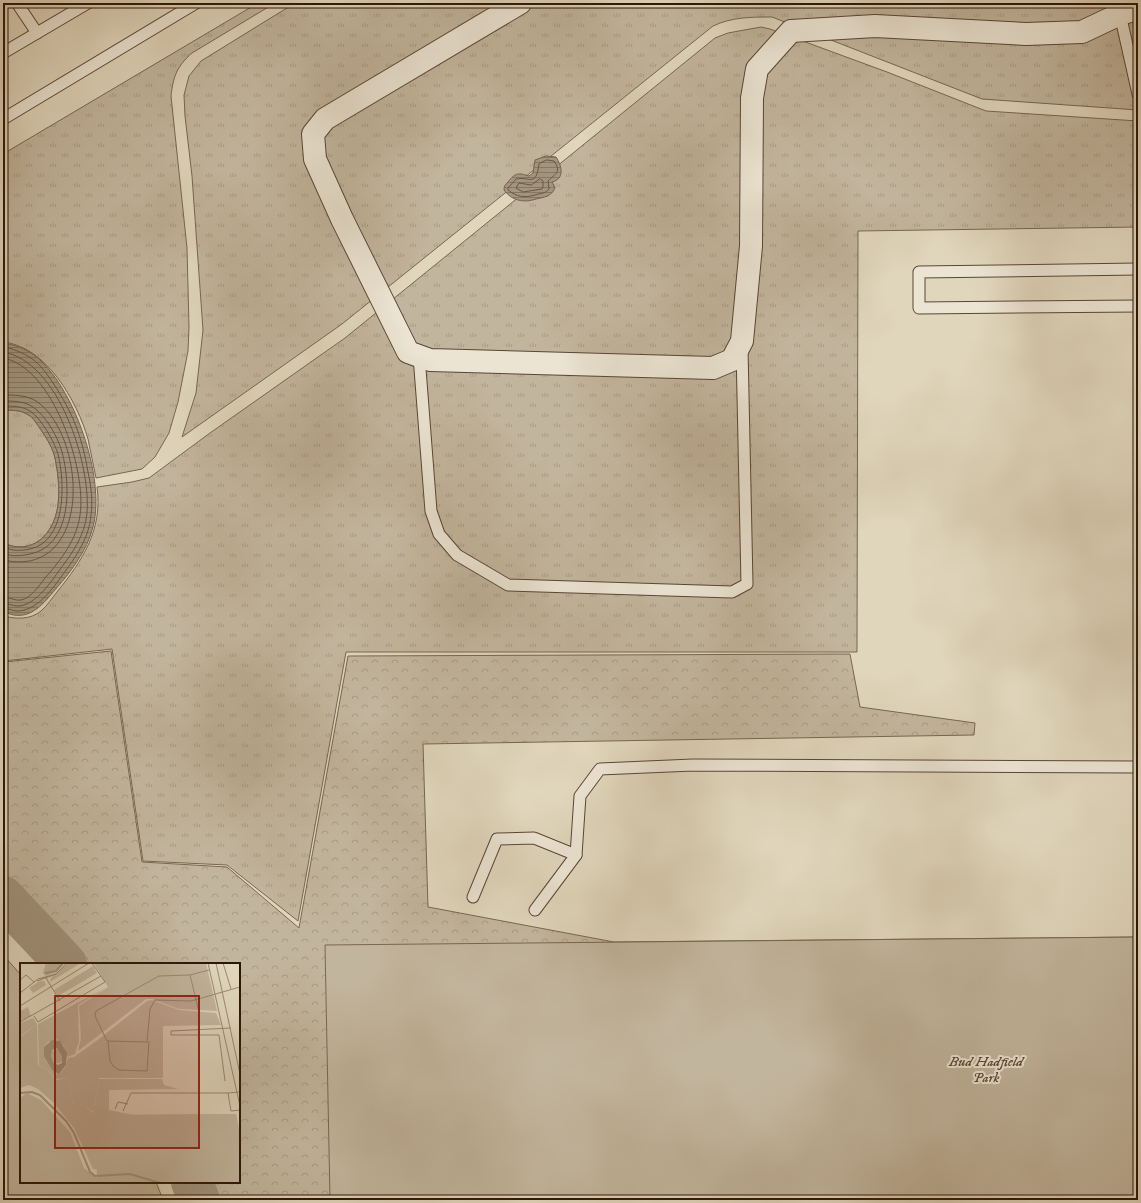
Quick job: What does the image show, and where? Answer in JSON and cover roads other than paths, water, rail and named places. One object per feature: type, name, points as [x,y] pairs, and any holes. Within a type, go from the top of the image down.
[{"type":"street","points":[[520,3],[325,119],[313,134],[315,159],[342,219],[408,352],[430,360],[713,368],[732,360],[742,342],[751,246],[752,98],[757,69],[790,31],[875,26],[1026,34],[1082,32],[1125,9]]},
{"type":"lane","points":[[17,3],[37,33]]},
{"type":"lane","points":[[3,53],[88,3]]},
{"type":"lane","points":[[3,119],[196,3]]},
{"type":"lane","points":[[1125,9],[1138,94]]},
{"type":"lane","points":[[1138,268],[919,272],[919,308],[1138,306]]},
{"type":"lane","points":[[419,356],[431,512],[439,534],[457,555],[508,585],[732,592],[747,584],[742,342]]},
{"type":"lane","points":[[535,910],[576,855],[580,796],[600,769],[693,765],[1138,767]]},
{"type":"lane","points":[[473,897],[498,839],[534,838],[576,855]]},
{"type":"water","points":[[546,156],[556,157],[561,168],[561,175],[552,182],[555,188],[549,195],[523,201],[514,199],[507,194],[504,187],[513,176],[520,174],[529,176],[533,173],[535,160]]},
{"type":"water","points":[[3,343],[19,347],[34,355],[49,369],[62,388],[74,410],[83,434],[91,459],[95,484],[96,507],[93,527],[87,545],[66,577],[42,605],[32,612],[20,615],[13,615],[3,611],[3,543],[23,547],[32,545],[40,540],[52,525],[56,516],[59,493],[55,460],[47,438],[29,415],[12,410],[3,410]]},
{"type":"waterway","points":[[3,897],[65,963]]},
{"type":"waterway","points":[[192,1183],[199,1200]]},
{"type":"park label","name":"Bud Hadfield Park","points":[[986,1070]]}]
